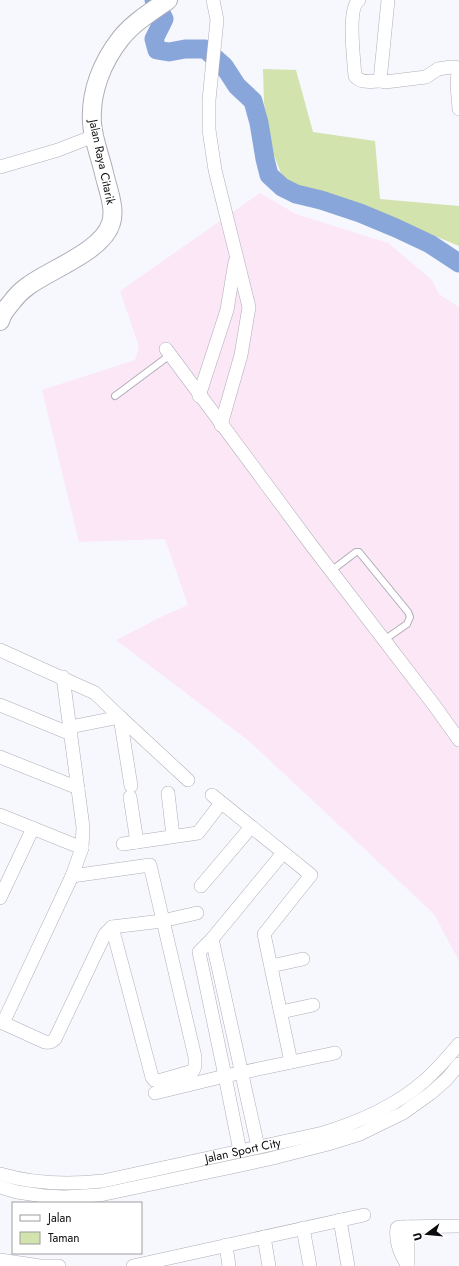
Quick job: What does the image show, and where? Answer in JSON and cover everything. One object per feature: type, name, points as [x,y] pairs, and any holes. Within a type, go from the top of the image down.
[{"type":"street","name":"Jalan Raya Citarik","points":[[1,314],[15,297],[28,286],[96,245],[109,230],[112,221],[112,206],[92,123],[92,107],[95,89],[107,59],[122,38],[147,14],[168,0]]},
{"type":"street","points":[[213,0],[217,20],[209,130],[215,170],[249,307],[241,355],[221,425]]},
{"type":"street","points":[[359,0],[355,3],[353,9],[352,28],[355,76],[358,80],[364,82],[380,80],[382,82],[426,77],[438,69],[457,64],[459,109]]},
{"type":"street","points":[[380,80],[388,0]]},
{"type":"street","points":[[0,167],[58,150],[94,136]]},
{"type":"street","points":[[200,396],[227,310],[236,256]]},
{"type":"street","points":[[168,352],[221,425],[459,740]]},
{"type":"street","points":[[0,650],[63,677],[95,693],[188,780]]},
{"type":"street","points":[[63,677],[83,827],[82,848],[72,876],[1,1024],[45,1042],[49,1043],[55,1040],[105,934],[112,927],[162,921],[197,913]]},
{"type":"street","points":[[0,705],[71,731],[120,717]]},
{"type":"street","points":[[120,717],[137,842]]},
{"type":"street","points":[[0,757],[78,788]]},
{"type":"street","points":[[168,793],[173,836]]},
{"type":"street","points":[[123,844],[198,833],[217,799],[311,875],[264,934],[291,1062]]},
{"type":"street","points":[[0,815],[82,848]]},
{"type":"street","points":[[201,886],[251,827]]},
{"type":"street","points":[[0,898],[33,828]]},
{"type":"street","points":[[240,1151],[199,952],[212,939],[283,853]]},
{"type":"street","points":[[72,876],[150,865],[195,1057],[195,1066],[193,1071],[158,1081],[154,1080],[152,1077],[112,927]]},
{"type":"street","points":[[212,939],[258,1147]]},
{"type":"street","points":[[271,966],[303,959]]},
{"type":"street","points":[[281,1012],[313,1005]]},
{"type":"street","name":"Jalan Sport City","points":[[0,1174],[58,1184],[103,1181],[323,1133],[357,1129],[372,1115],[423,1083],[459,1044]]},
{"type":"street","points":[[155,1093],[242,1072],[335,1053]]},
{"type":"street","name":"Jalan Sport City","points":[[0,1188],[44,1200],[63,1200],[132,1189],[288,1154],[403,1113],[431,1093],[447,1079],[459,1064]]},
{"type":"street","points":[[133,1266],[186,1260],[226,1246],[364,1215]]},
{"type":"street","points":[[340,1220],[348,1266]]},
{"type":"street","points":[[408,1266],[400,1250],[396,1234],[399,1226],[459,1226]]},
{"type":"street","points":[[303,1228],[310,1266]]},
{"type":"street","points":[[264,1237],[270,1266]]},
{"type":"street","points":[[226,1246],[229,1266]]},
{"type":"street","points":[[40,1266],[41,1254]]},
{"type":"street","points":[[0,1260],[40,1266],[57,1266],[58,1254]]},
{"type":"lane","points":[[115,396],[168,352]]},
{"type":"lane","points":[[331,571],[356,552],[359,552],[408,612],[410,617],[407,624],[384,640]]},
{"type":"shaded area","points":[[260,193],[296,214],[388,243],[432,280],[439,294],[459,307],[459,961],[434,914],[249,741],[116,640],[188,605],[165,539],[79,542],[42,390],[135,360],[139,347],[120,291]]},
{"type":"green space","points":[[263,69],[296,70],[313,132],[375,141],[380,199],[459,206],[459,246],[380,213],[315,193],[283,178],[273,153],[264,103]]},
{"type":"waterway","points":[[154,0],[164,19],[154,39],[157,50],[169,52],[185,49],[205,49],[224,66],[237,86],[253,101],[259,123],[269,175],[282,187],[296,194],[321,200],[360,213],[396,228],[430,244],[459,263]]}]
